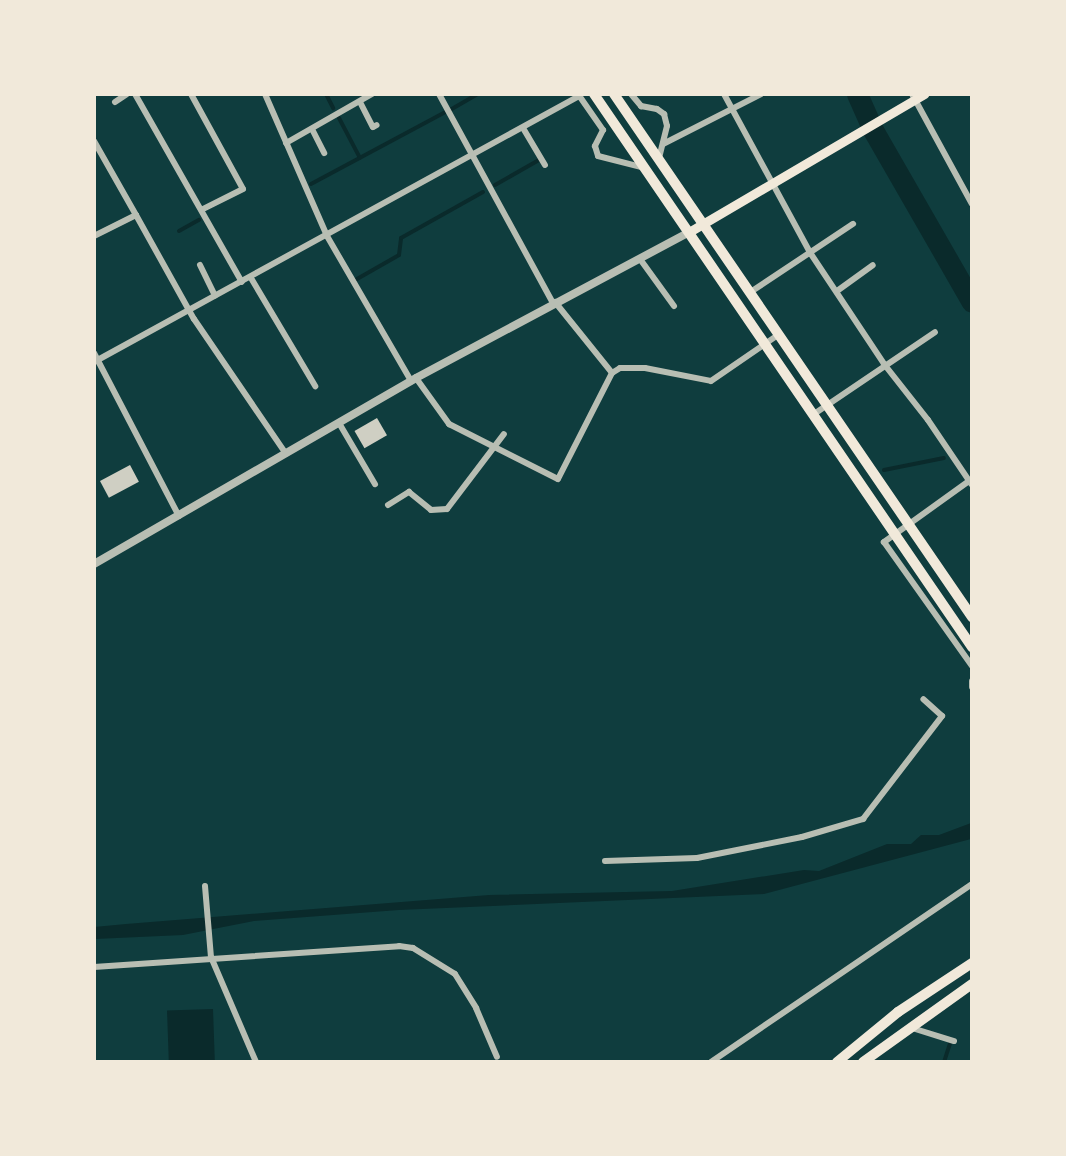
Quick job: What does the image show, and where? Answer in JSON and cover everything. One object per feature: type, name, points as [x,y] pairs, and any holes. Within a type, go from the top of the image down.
[{"type":"highway","points":[[594,94],[972,647]]},
{"type":"highway","points":[[614,94],[827,404],[906,524],[972,617]]},
{"type":"highway","points":[[837,1062],[898,1012],[972,963]]},
{"type":"highway","points":[[862,1062],[908,1026],[972,984]]},
{"type":"main road","points":[[689,232],[906,105],[914,97],[924,94]]},
{"type":"street","points":[[115,102],[127,94]]},
{"type":"street","points":[[135,94],[203,209],[242,282]]},
{"type":"street","points":[[191,94],[243,189],[203,209]]},
{"type":"street","points":[[265,94],[327,236],[413,379],[448,424],[558,479],[612,373],[620,368],[645,368],[711,381],[778,335]]},
{"type":"street","points":[[286,143],[372,94]]},
{"type":"street","points":[[440,94],[554,302],[612,373]]},
{"type":"street","points":[[631,94],[641,106],[657,109],[664,114],[667,126],[659,157]]},
{"type":"street","points":[[724,94],[770,184],[811,254],[884,364],[928,420],[970,483],[906,524],[885,542],[972,666]]},
{"type":"street","points":[[663,144],[761,94]]},
{"type":"street","points":[[96,361],[524,128],[578,95],[603,130],[595,146],[598,156],[646,168]]},
{"type":"street","points":[[914,97],[972,204]]},
{"type":"street","points":[[360,102],[373,127],[377,125]]},
{"type":"street","points":[[524,128],[545,165]]},
{"type":"street","points":[[312,129],[324,153]]},
{"type":"street","points":[[94,141],[189,310],[286,454]]},
{"type":"street","points":[[94,236],[136,215]]},
{"type":"street","points":[[749,293],[853,224]]},
{"type":"street","points":[[94,564],[413,379],[689,232]]},
{"type":"street","points":[[640,259],[674,306]]},
{"type":"street","points":[[200,265],[215,296]]},
{"type":"street","points":[[837,291],[873,265]]},
{"type":"street","points":[[251,278],[315,386]]},
{"type":"street","points":[[814,414],[934,332]]},
{"type":"street","points":[[94,353],[96,361],[179,516]]},
{"type":"street","points":[[339,423],[375,484]]},
{"type":"street","points":[[388,506],[409,492],[431,510],[447,509],[496,449],[504,434]]},
{"type":"street","points":[[972,681],[972,687]]},
{"type":"street","points":[[605,861],[697,858],[802,837],[862,819],[942,716],[923,699]]},
{"type":"street","points":[[711,1062],[972,884]]},
{"type":"street","points":[[205,886],[208,946],[211,957],[256,1062]]},
{"type":"street","points":[[94,968],[211,957],[399,946],[413,948],[455,974],[476,1008],[497,1057]]},
{"type":"street","points":[[908,1026],[954,1041]]},
{"type":"water","points":[[971,823],[971,839],[764,894],[399,910],[254,921],[183,935],[95,939],[94,927],[126,924],[489,895],[672,891],[804,870],[819,871],[887,844],[911,844],[921,835],[939,835]]},
{"type":"water","points":[[213,1009],[215,1061],[169,1062],[167,1011]]},
{"type":"building","points":[[377,418],[387,435],[364,448],[354,431]]},
{"type":"building","points":[[130,465],[139,482],[109,498],[100,481]]},
{"type":"waterway","points":[[326,94],[333,108]]},
{"type":"waterway","points":[[450,110],[478,94]]},
{"type":"waterway","points":[[857,94],[873,130],[972,302]]},
{"type":"waterway","points":[[311,184],[445,112]]},
{"type":"waterway","points":[[339,118],[360,158]]},
{"type":"waterway","points":[[495,185],[539,160]]},
{"type":"waterway","points":[[357,279],[399,255],[401,238],[483,192]]},
{"type":"waterway","points":[[179,231],[199,220]]},
{"type":"waterway","points":[[884,470],[944,458]]},
{"type":"waterway","points":[[944,1062],[950,1044]]}]
